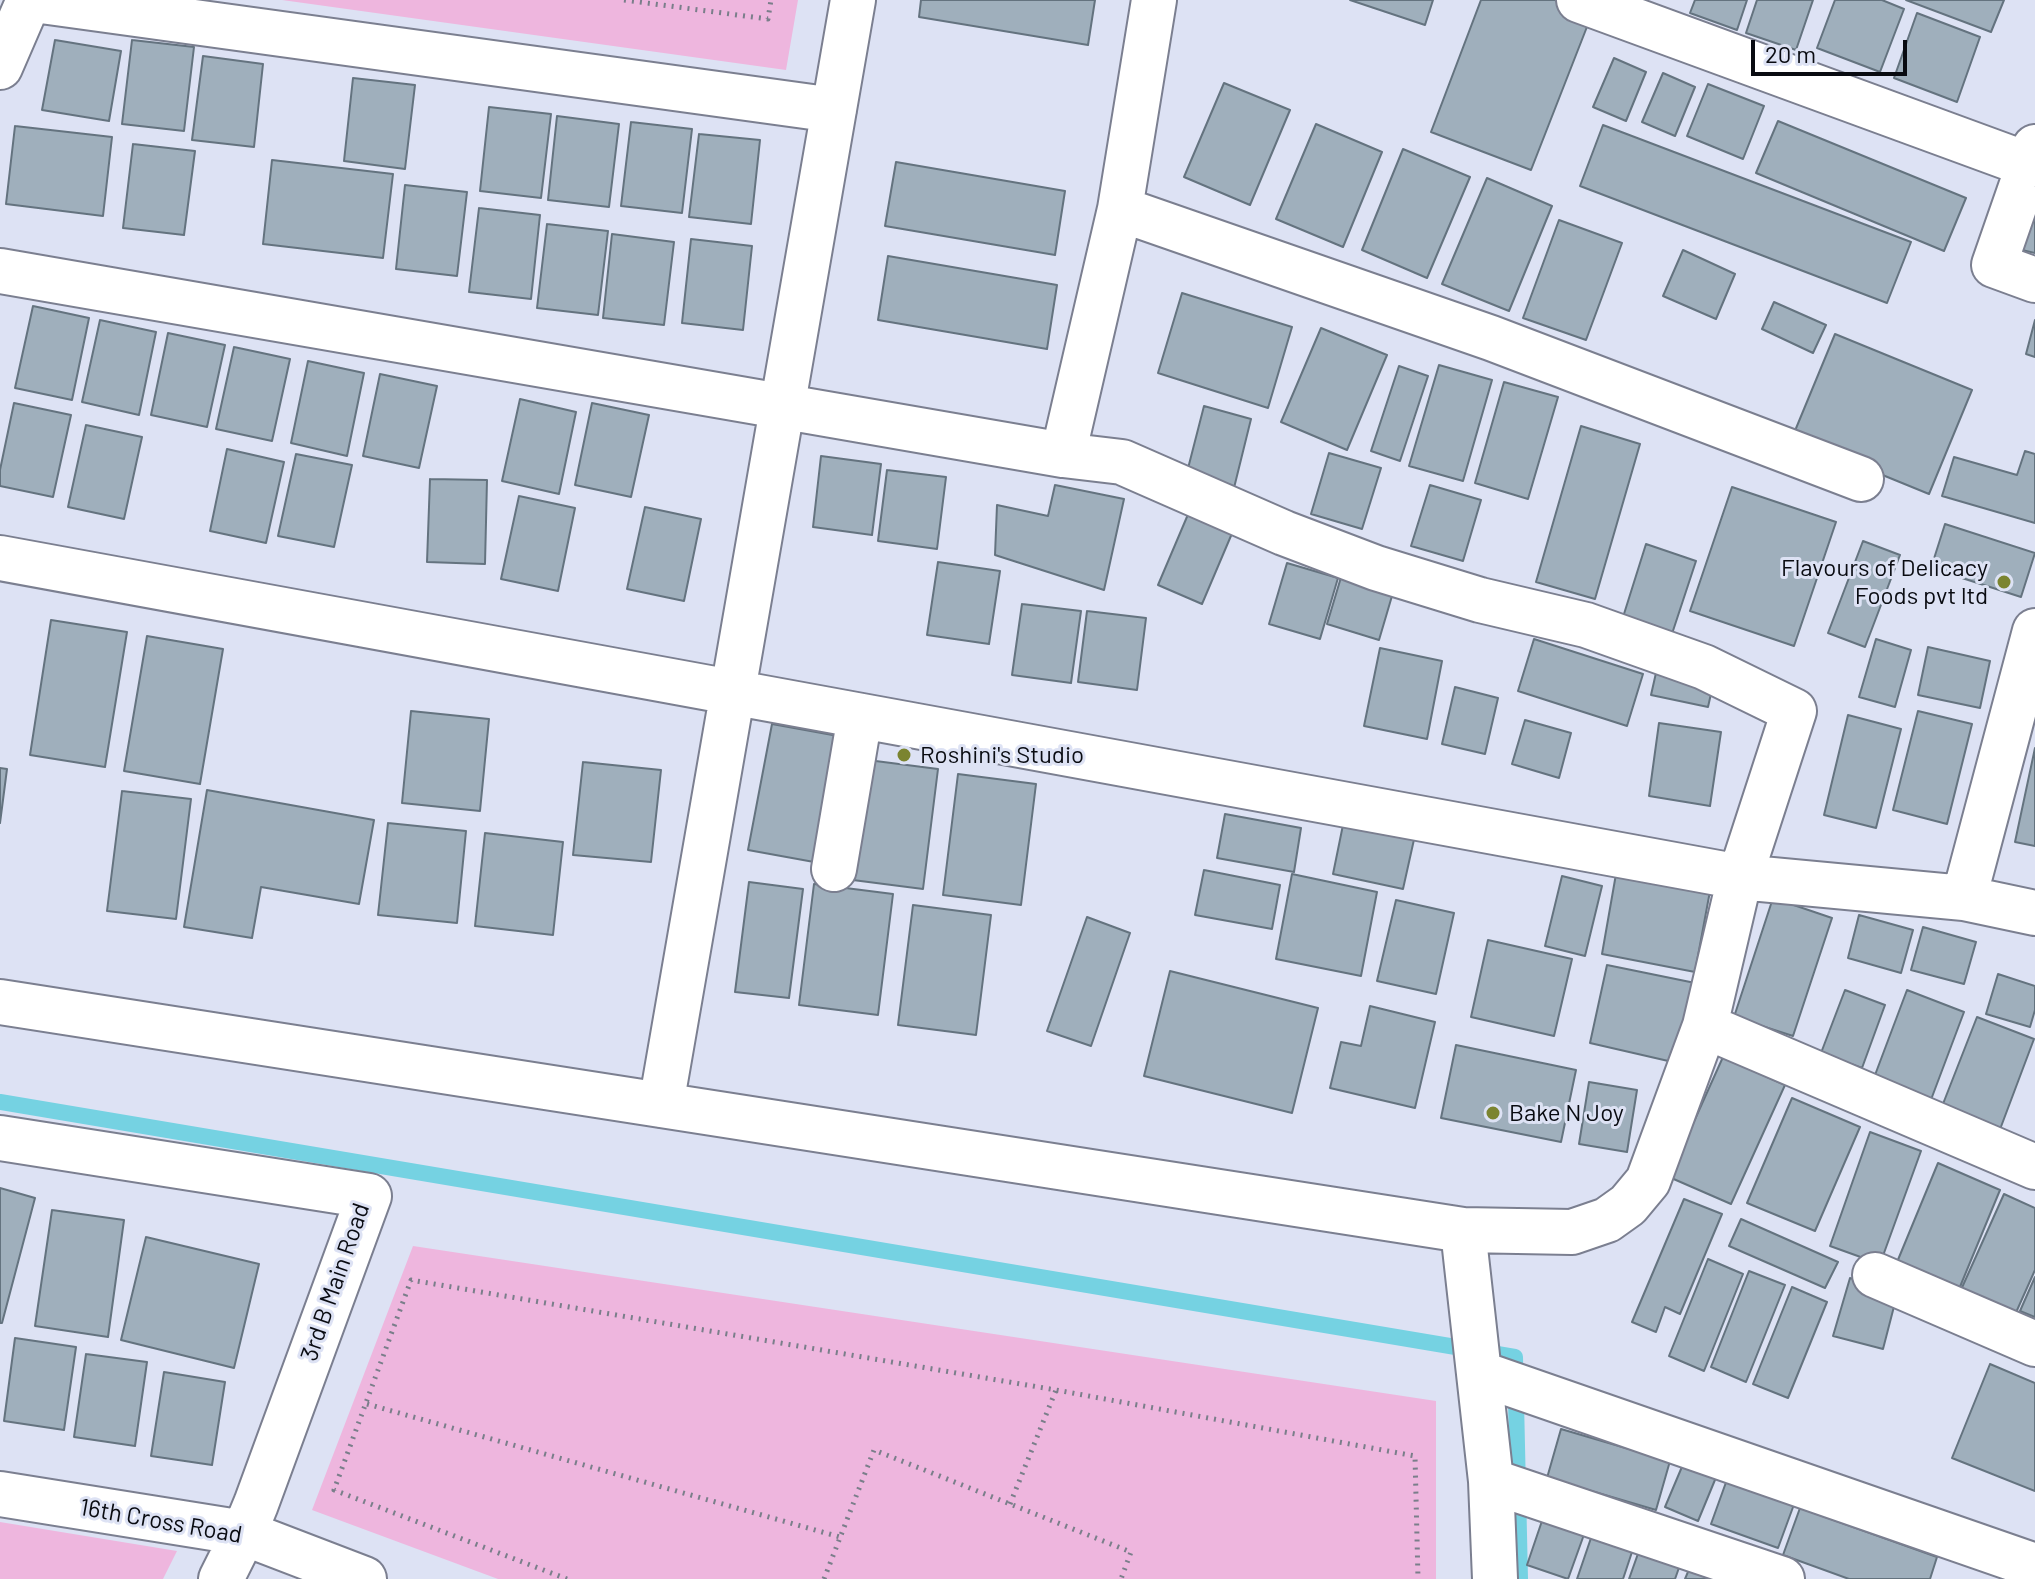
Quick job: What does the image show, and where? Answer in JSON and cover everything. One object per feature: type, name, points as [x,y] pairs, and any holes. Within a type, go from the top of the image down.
[{"type":"street","points":[[0,67],[32,0],[834,110]]},
{"type":"street","points":[[661,1105],[853,0]]},
{"type":"street","points":[[1063,455],[1120,209],[1154,0]]},
{"type":"street","points":[[1579,0],[2032,156],[1994,265],[2035,280]]},
{"type":"street","points":[[1120,209],[1491,338],[1861,479]]},
{"type":"street","points":[[0,271],[1063,455],[1122,462],[1284,533],[1376,568],[1480,600],[1586,625],[1704,667],[1794,711],[1740,877],[1705,1026],[1648,1181],[1628,1205],[1607,1220],[1572,1232],[1463,1230],[0,1002]]},
{"type":"street","points":[[0,558],[1740,877],[1964,898],[2035,913]]},
{"type":"street","points":[[1964,898],[2035,631]]},
{"type":"street","points":[[834,869],[860,716]]},
{"type":"street","points":[[1705,1026],[2035,1167]]},
{"type":"street","name":"3rd B Main Road","points":[[0,1138],[369,1196],[244,1533],[221,1579]]},
{"type":"street","points":[[1463,1230],[1491,1481],[1495,1579]]},
{"type":"street","points":[[1875,1275],[2035,1344]]},
{"type":"street","points":[[1479,1373],[2035,1566]]},
{"type":"street","points":[[1491,1481],[1782,1579]]},
{"type":"street","name":"16th Cross Road","points":[[0,1494],[244,1533],[364,1579]]},
{"type":"path","points":[[624,0],[768,19],[771,0]]},
{"type":"path","points":[[567,1579],[334,1490],[411,1280],[1056,1390],[1415,1456],[1418,1579]]},
{"type":"path","points":[[1010,1504],[1056,1390]]},
{"type":"path","points":[[367,1404],[840,1537]]},
{"type":"path","points":[[824,1579],[874,1450],[1131,1552],[1121,1579]]},
{"type":"shaded area","points":[[282,0],[798,0],[786,70]]},
{"type":"shaded area","points":[[413,1246],[1436,1401],[1436,1579],[498,1579],[312,1510]]},
{"type":"shaded area","points":[[0,1522],[177,1551],[163,1579],[0,1579]]},
{"type":"building","points":[[921,0],[1095,0],[1088,45],[919,17]]},
{"type":"building","points":[[1350,0],[1433,0],[1425,25]]},
{"type":"building","points":[[1481,0],[1555,0],[1592,14],[1531,170],[1431,132]]},
{"type":"building","points":[[1695,0],[1747,0],[1737,30],[1690,13]]},
{"type":"building","points":[[1757,0],[1813,0],[1796,50],[1746,33]]},
{"type":"building","points":[[1835,0],[1882,0],[1904,9],[1880,72],[1817,48]]},
{"type":"building","points":[[1906,0],[2004,0],[1991,32]]},
{"type":"building","points":[[1917,13],[1980,37],[1957,102],[1894,78]]},
{"type":"building","points":[[55,40],[121,51],[109,121],[42,110]]},
{"type":"building","points":[[132,40],[194,47],[184,131],[122,124]]},
{"type":"building","points":[[203,56],[263,64],[254,147],[192,140]]},
{"type":"building","points":[[1614,58],[1646,72],[1626,121],[1593,107]]},
{"type":"building","points":[[1663,73],[1695,87],[1675,136],[1642,122]]},
{"type":"building","points":[[353,78],[415,85],[405,169],[344,161]]},
{"type":"building","points":[[1224,83],[1290,110],[1250,205],[1184,177]]},
{"type":"building","points":[[1708,84],[1764,106],[1743,159],[1687,136]]},
{"type":"building","points":[[489,107],[551,114],[541,198],[480,191]]},
{"type":"building","points":[[557,116],[619,124],[609,207],[548,200]]},
{"type":"building","points":[[1778,121],[1966,198],[1944,251],[1756,173]]},
{"type":"building","points":[[631,122],[692,129],[682,213],[621,206]]},
{"type":"building","points":[[1316,124],[1382,152],[1343,247],[1276,219]]},
{"type":"building","points":[[1603,125],[1911,242],[1887,303],[1580,186]]},
{"type":"building","points":[[15,126],[112,137],[103,216],[6,204]]},
{"type":"building","points":[[699,134],[760,140],[751,224],[689,217]]},
{"type":"building","points":[[133,144],[195,151],[184,235],[123,228]]},
{"type":"building","points":[[1403,149],[1470,177],[1427,278],[1362,250]]},
{"type":"building","points":[[272,160],[393,174],[383,258],[263,244]]},
{"type":"building","points":[[896,162],[1065,191],[1055,255],[885,226]]},
{"type":"building","points":[[1487,178],[1552,206],[1509,311],[1442,284]]},
{"type":"building","points":[[405,185],[467,192],[457,276],[396,269]]},
{"type":"building","points":[[2035,200],[2035,253],[2022,250]]},
{"type":"building","points":[[479,208],[540,215],[531,299],[469,292]]},
{"type":"building","points":[[1559,220],[1622,243],[1586,340],[1523,318]]},
{"type":"building","points":[[547,224],[608,231],[598,315],[537,308]]},
{"type":"building","points":[[612,234],[674,242],[664,325],[603,318]]},
{"type":"building","points":[[691,239],[752,246],[743,330],[682,323]]},
{"type":"building","points":[[1683,250],[1735,274],[1716,319],[1663,296]]},
{"type":"building","points":[[888,256],[1057,285],[1047,349],[878,320]]},
{"type":"building","points":[[1182,293],[1292,327],[1268,408],[1158,373]]},
{"type":"building","points":[[1774,302],[1826,325],[1813,353],[1762,329]]},
{"type":"building","points":[[33,306],[89,318],[72,400],[15,388]]},
{"type":"building","points":[[100,320],[156,332],[139,415],[82,402]]},
{"type":"building","points":[[2035,320],[2035,357],[2026,354]]},
{"type":"building","points":[[1321,328],[1387,355],[1347,450],[1281,422]]},
{"type":"building","points":[[168,333],[225,345],[207,427],[151,415]]},
{"type":"building","points":[[1835,334],[1972,390],[1929,494],[1792,438]]},
{"type":"building","points":[[234,347],[290,359],[272,441],[216,429]]},
{"type":"building","points":[[308,361],[364,373],[347,456],[291,443]]},
{"type":"building","points":[[1439,365],[1492,380],[1463,481],[1409,466]]},
{"type":"building","points":[[1399,366],[1428,376],[1400,461],[1371,451]]},
{"type":"building","points":[[380,374],[437,386],[419,468],[363,456]]},
{"type":"building","points":[[1504,382],[1558,397],[1528,499],[1475,483]]},
{"type":"building","points":[[520,399],[576,412],[559,494],[502,481]]},
{"type":"building","points":[[14,403],[71,415],[53,497],[0,486],[0,470]]},
{"type":"building","points":[[592,403],[649,415],[631,497],[575,485]]},
{"type":"building","points":[[1204,406],[1251,419],[1232,496],[1184,484]]},
{"type":"building","points":[[86,425],[142,437],[124,519],[68,507]]},
{"type":"building","points":[[1581,426],[1640,444],[1595,599],[1536,582]]},
{"type":"building","points":[[227,449],[284,462],[266,543],[210,531]]},
{"type":"building","points":[[2025,451],[2035,454],[2035,523],[1942,496],[1954,457],[2017,475]]},
{"type":"building","points":[[1329,453],[1381,468],[1362,529],[1311,514]]},
{"type":"building","points":[[296,454],[352,465],[334,547],[278,536]]},
{"type":"building","points":[[821,456],[881,464],[872,535],[813,527]]},
{"type":"building","points":[[887,470],[946,477],[937,549],[878,541]]},
{"type":"building","points":[[430,479],[487,480],[485,564],[427,562]]},
{"type":"building","points":[[1055,485],[1124,499],[1104,590],[995,555],[997,505],[1048,516]]},
{"type":"building","points":[[1430,485],[1481,500],[1463,561],[1411,546]]},
{"type":"building","points":[[1732,487],[1836,522],[1794,646],[1690,611]]},
{"type":"building","points":[[519,496],[575,508],[558,591],[501,579]]},
{"type":"building","points":[[1192,505],[1236,524],[1202,604],[1158,585]]},
{"type":"building","points":[[645,507],[701,519],[684,601],[627,589]]},
{"type":"building","points":[[1945,524],[2035,553],[2021,597],[1931,568]]},
{"type":"building","points":[[1863,541],[1900,555],[1865,647],[1828,633]]},
{"type":"building","points":[[1646,544],[1696,561],[1667,649],[1618,633]]},
{"type":"building","points":[[938,562],[1000,571],[989,644],[927,635]]},
{"type":"building","points":[[1287,563],[1338,578],[1320,639],[1269,624]]},
{"type":"building","points":[[1345,564],[1397,579],[1379,640],[1327,624]]},
{"type":"building","points":[[1022,604],[1081,611],[1071,683],[1012,675]]},
{"type":"building","points":[[1087,611],[1146,618],[1137,690],[1078,682]]},
{"type":"building","points":[[51,620],[127,632],[105,767],[30,755]]},
{"type":"building","points":[[147,636],[223,649],[200,784],[124,771]]},
{"type":"building","points":[[1534,639],[1643,674],[1627,726],[1518,691]]},
{"type":"building","points":[[1876,639],[1911,650],[1895,707],[1859,697]]},
{"type":"building","points":[[1928,647],[1990,661],[1980,708],[1918,695]]},
{"type":"building","points":[[1380,648],[1442,661],[1427,739],[1364,726]]},
{"type":"building","points":[[1658,664],[1715,676],[1708,707],[1651,695]]},
{"type":"building","points":[[1455,687],[1498,698],[1485,754],[1442,744]]},
{"type":"building","points":[[411,711],[489,719],[480,811],[402,803]]},
{"type":"building","points":[[1918,711],[1972,724],[1947,824],[1893,810]]},
{"type":"building","points":[[1848,715],[1901,729],[1876,828],[1824,815]]},
{"type":"building","points":[[1525,720],[1571,733],[1559,778],[1512,764]]},
{"type":"building","points":[[1659,723],[1721,732],[1710,806],[1649,796]]},
{"type":"building","points":[[772,724],[838,736],[814,862],[748,850]]},
{"type":"building","points":[[2035,748],[2035,846],[2015,842]]},
{"type":"building","points":[[860,759],[938,769],[923,889],[845,879]]},
{"type":"building","points":[[583,762],[661,770],[651,862],[573,855]]},
{"type":"building","points":[[0,768],[7,769],[0,823]]},
{"type":"building","points":[[958,774],[1036,784],[1021,905],[943,895]]},
{"type":"building","points":[[207,790],[374,820],[359,904],[261,887],[252,938],[184,927]]},
{"type":"building","points":[[122,791],[191,799],[176,919],[107,911]]},
{"type":"building","points":[[1225,814],[1301,828],[1294,872],[1217,858]]},
{"type":"building","points":[[1344,820],[1415,835],[1403,889],[1333,874]]},
{"type":"building","points":[[388,823],[466,831],[457,923],[378,915]]},
{"type":"building","points":[[485,833],[563,842],[553,935],[475,926]]},
{"type":"building","points":[[1204,870],[1280,885],[1272,929],[1195,915]]},
{"type":"building","points":[[1292,874],[1377,892],[1361,976],[1276,959]]},
{"type":"building","points":[[1616,874],[1710,891],[1695,972],[1602,954]]},
{"type":"building","points":[[1562,876],[1602,886],[1585,956],[1545,946]]},
{"type":"building","points":[[749,882],[803,889],[789,998],[735,992]]},
{"type":"building","points":[[814,884],[893,894],[878,1015],[799,1005]]},
{"type":"building","points":[[1773,898],[1832,918],[1793,1036],[1734,1017]]},
{"type":"building","points":[[1396,900],[1454,913],[1436,994],[1377,981]]},
{"type":"building","points":[[913,905],[991,915],[976,1035],[898,1025]]},
{"type":"building","points":[[1859,915],[1913,930],[1901,973],[1848,958]]},
{"type":"building","points":[[1087,917],[1130,933],[1091,1046],[1047,1031]]},
{"type":"building","points":[[1923,927],[1976,942],[1964,984],[1911,970]]},
{"type":"building","points":[[1488,940],[1572,959],[1554,1036],[1471,1017]]},
{"type":"building","points":[[1607,965],[1700,984],[1677,1063],[1590,1043]]},
{"type":"building","points":[[1170,971],[1318,1008],[1292,1113],[1144,1076]]},
{"type":"building","points":[[1998,974],[2035,986],[2035,1010],[2030,1027],[1986,1014]]},
{"type":"building","points":[[1845,990],[1885,1005],[1862,1068],[1821,1053]]},
{"type":"building","points":[[1907,990],[1964,1012],[1929,1105],[1872,1083]]},
{"type":"building","points":[[1370,1006],[1435,1022],[1415,1108],[1330,1088],[1341,1042],[1361,1046]]},
{"type":"building","points":[[1977,1017],[2034,1039],[1999,1132],[1941,1109]]},
{"type":"building","points":[[1456,1045],[1576,1070],[1561,1142],[1441,1118]]},
{"type":"building","points":[[1723,1057],[1785,1085],[1731,1204],[1669,1177]]},
{"type":"building","points":[[1589,1082],[1637,1090],[1627,1152],[1579,1144]]},
{"type":"building","points":[[1792,1098],[1860,1127],[1815,1231],[1747,1203]]},
{"type":"building","points":[[1870,1132],[1921,1151],[1880,1264],[1830,1246]]},
{"type":"building","points":[[1938,1163],[2000,1190],[1957,1294],[1895,1267]]},
{"type":"building","points":[[0,1188],[35,1198],[2,1323],[0,1323]]},
{"type":"building","points":[[2004,1194],[2035,1208],[2035,1270],[2014,1317],[1960,1292]]},
{"type":"building","points":[[1684,1199],[1722,1214],[1680,1314],[1665,1307],[1656,1332],[1632,1322]]},
{"type":"building","points":[[52,1210],[124,1220],[108,1337],[35,1326]]},
{"type":"building","points":[[1741,1219],[1838,1262],[1825,1288],[1729,1246]]},
{"type":"building","points":[[146,1237],[259,1264],[234,1368],[121,1340]]},
{"type":"building","points":[[1708,1259],[1743,1274],[1704,1371],[1669,1356]]},
{"type":"building","points":[[1749,1271],[1785,1285],[1746,1382],[1711,1367]]},
{"type":"building","points":[[2035,1277],[2035,1317],[2020,1311]]},
{"type":"building","points":[[1850,1278],[1898,1291],[1883,1349],[1833,1336]]},
{"type":"building","points":[[1792,1287],[1827,1302],[1788,1398],[1753,1384]]},
{"type":"building","points":[[15,1338],[76,1347],[64,1430],[4,1421]]},
{"type":"building","points":[[86,1354],[147,1362],[135,1446],[74,1437]]},
{"type":"building","points":[[1990,1364],[2035,1383],[2035,1491],[1952,1458]]},
{"type":"building","points":[[164,1372],[225,1382],[212,1465],[151,1456]]},
{"type":"building","points":[[1561,1429],[1670,1461],[1656,1510],[1547,1478]]},
{"type":"building","points":[[1684,1462],[1717,1475],[1698,1521],[1665,1507]]},
{"type":"building","points":[[1729,1474],[1796,1499],[1778,1548],[1711,1524]]},
{"type":"building","points":[[1800,1508],[1937,1557],[1930,1579],[1849,1579],[1783,1555]]},
{"type":"building","points":[[1544,1515],[1586,1529],[1568,1579],[1527,1565]]},
{"type":"building","points":[[1591,1538],[1632,1552],[1623,1579],[1577,1579]]},
{"type":"building","points":[[1640,1548],[1681,1562],[1675,1579],[1629,1579]]},
{"type":"building","points":[[1693,1560],[1714,1579],[1685,1579]]},
{"type":"waterway","points":[[0,1102],[1515,1357],[1520,1579]]},
{"type":"place","name":"Flavours of Delicacy Foods pvt ltd","points":[[2004,582]]},
{"type":"place","name":"Roshini's Studio","points":[[904,755]]},
{"type":"place","name":"Bake N Joy","points":[[1493,1113]]}]
